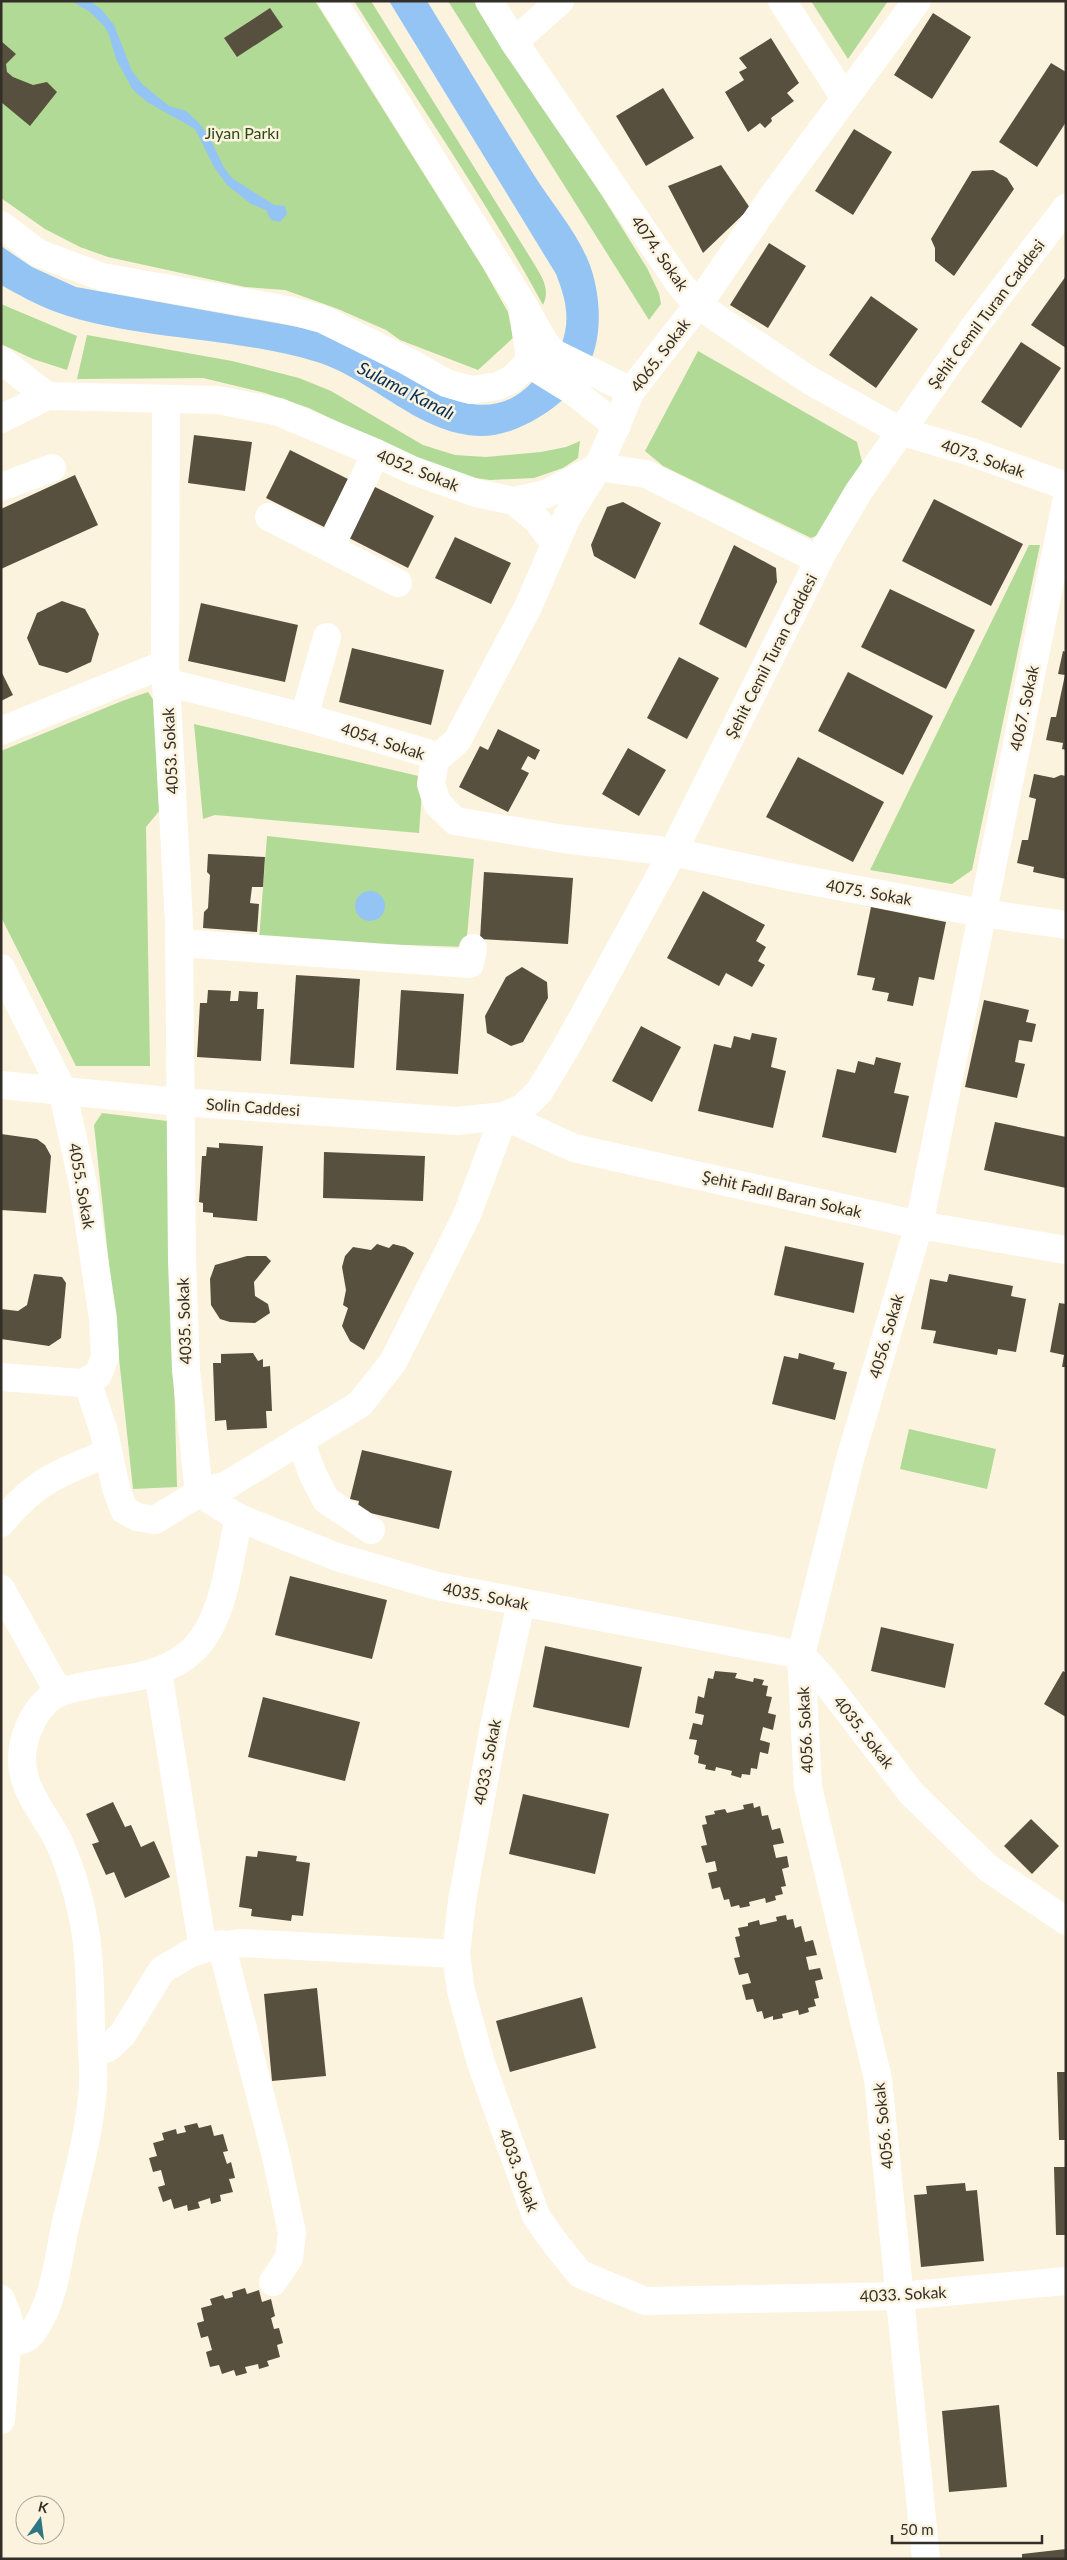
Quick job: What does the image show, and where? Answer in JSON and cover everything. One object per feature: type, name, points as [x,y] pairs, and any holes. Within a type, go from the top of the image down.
[{"type":"street","points":[[333,1],[522,303],[545,358],[581,381],[617,426]]},
{"type":"street","name":"4074. Sokak","points":[[489,1],[514,42],[678,283],[698,305],[808,380],[900,432]]},
{"type":"street","points":[[514,42],[560,1]]},
{"type":"street","points":[[782,1],[845,98]]},
{"type":"street","name":"4065. Sokak","points":[[435,760],[458,741],[528,607],[567,517],[598,467],[631,391],[698,305],[775,193],[917,1]]},
{"type":"street","name":"Şehit Cemil Turan Caddesi","points":[[504,1116],[522,1108],[540,1092],[673,852],[819,560],[859,491],[977,323],[1066,208]]},
{"type":"street","points":[[1,225],[38,253],[102,277],[288,310],[322,319],[407,361],[446,383],[471,390],[498,386],[545,358]]},
{"type":"street","points":[[1,360],[47,396]]},
{"type":"street","points":[[581,381],[631,391]]},
{"type":"street","name":"4052. Sokak","points":[[1,419],[47,396],[218,400],[280,412],[412,470],[467,490],[514,501],[546,494],[598,467]]},
{"type":"street","name":"4053. Sokak","points":[[166,399],[165,673],[179,943],[179,1102]]},
{"type":"street","name":"4073. Sokak","points":[[900,432],[971,452],[1066,486]]},
{"type":"street","points":[[330,548],[376,453]]},
{"type":"street","points":[[598,467],[646,474],[819,560]]},
{"type":"street","points":[[1,487],[52,468]]},
{"type":"street","points":[[514,501],[536,520],[555,544]]},
{"type":"street","name":"4067. Sokak","points":[[982,913],[1066,503]]},
{"type":"street","points":[[269,517],[398,583]]},
{"type":"street","points":[[304,717],[327,636]]},
{"type":"street","points":[[1,731],[165,673]]},
{"type":"street","name":"4054. Sokak","points":[[165,673],[427,753],[435,760],[431,784],[437,803],[455,821],[564,839],[673,852]]},
{"type":"street","name":"4075. Sokak","points":[[673,852],[784,876],[982,913],[1066,925]]},
{"type":"street","name":"4056. Sokak","points":[[926,2559],[878,2080],[808,1787],[801,1655],[850,1459],[919,1225],[982,913]]},
{"type":"street","points":[[179,943],[470,964],[473,948]]},
{"type":"street","name":"4055. Sokak","points":[[1,968],[62,1089],[83,1184],[103,1319],[105,1357],[98,1375],[87,1381]]},
{"type":"street","name":"Solin Caddesi","points":[[1,1085],[62,1089],[179,1102],[458,1121],[504,1116]]},
{"type":"street","name":"4035. Sokak","points":[[179,1102],[186,1370],[199,1493],[239,1518],[337,1557],[437,1586],[801,1655],[825,1681],[912,1794],[988,1868],[1066,1921]]},
{"type":"street","points":[[1,1377],[59,1383],[82,1383],[87,1381],[116,1488],[124,1510],[137,1517],[155,1520],[199,1493],[227,1485],[360,1404],[393,1362],[467,1215],[504,1116]]},
{"type":"street","name":"Şehit Fadıl Baran Sokak","points":[[504,1116],[574,1148],[919,1225],[1066,1250]]},
{"type":"street","points":[[300,1440],[313,1475],[326,1500],[371,1530]]},
{"type":"street","points":[[1,1523],[19,1503],[52,1476],[108,1453]]},
{"type":"street","points":[[8,2341],[17,2342],[32,2334],[50,2296],[86,2136],[93,2085],[88,1953],[79,1898],[58,1842],[27,1788],[23,1773],[24,1742],[29,1727],[42,1708],[59,1693],[158,1672],[183,1658],[194,1649],[211,1627],[220,1602],[239,1518]]},
{"type":"street","points":[[1,1589],[59,1693]]},
{"type":"street","name":"4033. Sokak","points":[[521,1603],[490,1746],[462,1900],[456,1954],[461,1991],[481,2063],[536,2216],[580,2274],[645,2301],[901,2296],[1066,2281]]},
{"type":"street","points":[[158,1672],[212,1946],[276,2156],[292,2233],[288,2258],[273,2282]]},
{"type":"street","points":[[92,2053],[108,2048],[122,2035],[162,1970],[189,1954],[212,1946],[240,1943],[456,1954]]},
{"type":"street","points":[[1,2299],[9,2320],[1,2420]]},
{"type":"green space","name":"Jiyan Parkı","points":[[1,1],[315,1],[483,268],[508,312],[513,338],[478,370],[400,340],[386,330],[338,309],[285,290],[245,287],[108,257],[80,247],[45,229],[1,198]]},
{"type":"green space","points":[[354,1],[371,1],[539,272],[544,282],[546,293],[543,305],[475,189]]},
{"type":"green space","points":[[448,1],[481,1],[647,268],[659,293],[661,304],[649,320]]},
{"type":"green space","points":[[811,1],[888,1],[848,59]]},
{"type":"green space","points":[[1,304],[77,336],[67,370],[33,359],[1,344]]},
{"type":"green space","points":[[87,335],[232,361],[299,378],[331,391],[423,445],[455,455],[486,457],[541,452],[566,447],[580,441],[578,458],[563,468],[534,478],[490,480],[446,474],[309,408],[265,393],[203,378],[77,379]]},
{"type":"green space","points":[[698,351],[857,442],[862,462],[821,534],[811,538],[663,466],[645,451]]},
{"type":"green space","points":[[1029,545],[1040,545],[972,870],[952,884],[870,870]]},
{"type":"green space","points":[[148,692],[156,704],[160,810],[146,827],[150,1066],[76,1066],[1,917],[1,751]]},
{"type":"green space","points":[[194,724],[423,777],[419,833],[215,815],[203,819]]},
{"type":"green space","points":[[267,836],[474,859],[466,947],[259,940]]},
{"type":"green space","points":[[102,1113],[167,1121],[177,1487],[133,1489],[94,1125]]},
{"type":"green space","points":[[909,1429],[996,1449],[987,1489],[900,1469]]},
{"type":"water","points":[[71,1],[90,1],[101,9],[114,25],[132,71],[142,84],[169,106],[186,111],[200,124],[211,140],[223,166],[232,178],[274,205],[285,206],[287,214],[280,222],[271,220],[266,210],[251,204],[227,185],[214,167],[195,129],[147,102],[133,90],[116,59],[109,35],[104,26],[90,12]]},
{"type":"water","points":[[389,1],[427,1],[534,175],[582,248],[595,282],[599,310],[597,337],[590,362],[561,346],[566,327],[566,310],[556,274]]},
{"type":"water","name":"Sulama Kanalı","points":[[1,246],[32,267],[76,287],[309,329],[346,341],[440,395],[453,400],[478,405],[501,402],[523,391],[533,381],[566,397],[538,418],[504,433],[481,436],[458,433],[437,427],[417,417],[338,370],[317,362],[252,347],[119,328],[56,312],[28,300],[1,285]]},
{"type":"water","points":[[370,891],[381,895],[385,906],[381,917],[370,921],[359,917],[355,906],[359,895]]},
{"type":"building","points":[[270,8],[283,27],[237,57],[224,38]]},
{"type":"building","points":[[933,13],[971,37],[932,99],[894,75]]},
{"type":"building","points":[[771,38],[799,83],[787,93],[794,101],[771,118],[772,121],[765,128],[760,123],[748,132],[725,92],[744,80],[739,72],[747,68],[739,58]]},
{"type":"building","points":[[1,41],[16,54],[6,64],[7,72],[13,77],[33,85],[47,82],[57,92],[30,126],[1,102]]},
{"type":"building","points":[[1051,63],[1066,72],[1066,122],[1037,167],[999,142]]},
{"type":"building","points":[[663,88],[694,138],[646,166],[616,116]]},
{"type":"building","points":[[854,129],[892,152],[853,215],[815,191]]},
{"type":"building","points":[[721,165],[750,208],[703,253],[668,186]]},
{"type":"building","points":[[993,170],[1007,178],[1014,189],[954,276],[935,261],[935,248],[931,239],[972,171]]},
{"type":"building","points":[[769,243],[806,266],[768,328],[730,305]]},
{"type":"building","points":[[1066,276],[1066,348],[1031,325]]},
{"type":"building","points":[[871,296],[918,329],[876,388],[829,355]]},
{"type":"building","points":[[1021,342],[1061,368],[1021,428],[981,402]]},
{"type":"building","points":[[194,435],[252,442],[245,491],[188,483]]},
{"type":"building","points":[[290,450],[348,479],[324,527],[266,498]]},
{"type":"building","points":[[75,475],[98,525],[1,569],[1,509]]},
{"type":"building","points":[[373,486],[434,516],[408,568],[347,537]]},
{"type":"building","points":[[934,499],[1023,544],[991,606],[902,561]]},
{"type":"building","points":[[623,502],[661,523],[635,579],[594,556],[591,545],[607,507]]},
{"type":"building","points":[[455,537],[511,563],[491,604],[435,578]]},
{"type":"building","points":[[734,545],[776,568],[777,582],[746,648],[699,624]]},
{"type":"building","points":[[890,589],[975,630],[946,689],[861,647]]},
{"type":"building","points":[[62,601],[85,609],[99,634],[91,662],[67,673],[39,665],[27,638],[37,613]]},
{"type":"building","points":[[201,603],[298,625],[285,682],[188,661]]},
{"type":"building","points":[[352,648],[444,670],[431,725],[339,702]]},
{"type":"building","points":[[1063,651],[1066,652],[1066,750],[1062,749],[1063,743],[1046,740],[1051,717],[1056,717],[1065,675],[1058,674]]},
{"type":"building","points":[[679,657],[719,678],[687,739],[647,718]]},
{"type":"building","points":[[1,671],[13,695],[1,701]]},
{"type":"building","points":[[848,672],[933,716],[903,775],[818,731]]},
{"type":"building","points":[[498,729],[540,750],[535,760],[528,756],[521,769],[529,773],[508,812],[459,787],[480,746],[488,750]]},
{"type":"building","points":[[628,748],[666,770],[639,816],[602,794]]},
{"type":"building","points":[[798,757],[884,802],[853,862],[766,817]]},
{"type":"building","points":[[1034,774],[1054,778],[1061,775],[1066,776],[1066,879],[1033,872],[1034,867],[1017,863],[1022,840],[1028,840],[1036,799],[1029,797]]},
{"type":"building","points":[[208,854],[265,857],[263,887],[252,887],[250,903],[259,904],[257,932],[203,928],[204,912],[208,908],[210,875],[207,872]]},
{"type":"building","points":[[484,872],[573,878],[568,944],[480,939]]},
{"type":"building","points":[[703,891],[765,925],[756,941],[766,947],[758,961],[765,965],[752,987],[726,973],[719,986],[667,958]]},
{"type":"building","points":[[871,907],[946,922],[934,980],[919,977],[913,1006],[887,1001],[889,993],[872,990],[875,978],[857,975]]},
{"type":"building","points":[[522,967],[547,982],[548,998],[523,1042],[511,1046],[487,1033],[485,1016],[506,977]]},
{"type":"building","points":[[296,975],[360,979],[354,1068],[290,1064]]},
{"type":"building","points":[[208,990],[231,991],[230,1001],[238,1001],[239,991],[258,992],[257,1009],[264,1009],[261,1061],[197,1057],[200,1003],[207,1003]]},
{"type":"building","points":[[401,990],[464,994],[458,1074],[396,1070]]},
{"type":"building","points":[[984,1000],[1029,1010],[1026,1022],[1036,1024],[1032,1042],[1019,1040],[1015,1062],[1025,1064],[1017,1098],[965,1087]]},
{"type":"building","points":[[641,1026],[681,1047],[652,1102],[612,1081]]},
{"type":"building","points":[[752,1033],[777,1038],[771,1067],[786,1071],[773,1128],[698,1111],[714,1044],[731,1048],[734,1036],[750,1040]]},
{"type":"building","points":[[876,1057],[901,1063],[894,1093],[909,1096],[896,1153],[822,1137],[837,1069],[855,1073],[858,1061],[874,1065]]},
{"type":"building","points":[[995,1122],[1066,1137],[1066,1188],[984,1170]]},
{"type":"building","points":[[1,1134],[37,1139],[45,1145],[51,1156],[46,1213],[1,1210]]},
{"type":"building","points":[[219,1143],[263,1146],[257,1221],[213,1217],[213,1213],[203,1212],[203,1203],[199,1202],[202,1156],[206,1156],[207,1147],[219,1148]]},
{"type":"building","points":[[324,1152],[425,1156],[423,1201],[323,1198]]},
{"type":"building","points":[[377,1244],[389,1248],[393,1244],[405,1247],[414,1253],[364,1350],[350,1341],[342,1326],[348,1308],[343,1305],[346,1290],[342,1267],[345,1256],[353,1247],[371,1250]]},
{"type":"building","points":[[785,1246],[864,1263],[854,1313],[774,1295]]},
{"type":"building","points":[[247,1256],[266,1256],[271,1261],[254,1282],[255,1296],[268,1304],[270,1313],[255,1323],[230,1322],[220,1319],[211,1305],[210,1279],[215,1265]]},
{"type":"building","points":[[34,1274],[62,1277],[66,1283],[61,1338],[49,1346],[1,1339],[1,1309],[18,1311],[27,1305]]},
{"type":"building","points":[[949,1274],[1013,1286],[1011,1296],[1026,1299],[1016,1352],[998,1349],[997,1355],[933,1343],[936,1331],[921,1329],[930,1279],[947,1282]]},
{"type":"building","points":[[1059,1303],[1066,1304],[1066,1367],[1062,1367],[1064,1355],[1050,1352]]},
{"type":"building","points":[[253,1353],[258,1361],[263,1359],[263,1367],[270,1366],[272,1411],[266,1411],[267,1428],[227,1430],[226,1420],[215,1421],[213,1363],[221,1363],[221,1354]]},
{"type":"building","points":[[799,1353],[835,1363],[833,1369],[847,1372],[835,1420],[772,1404],[784,1356],[798,1359]]},
{"type":"building","points":[[362,1450],[452,1471],[439,1529],[357,1510],[359,1501],[350,1499]]},
{"type":"building","points":[[290,1576],[387,1600],[372,1659],[275,1635]]},
{"type":"building","points":[[881,1627],[954,1644],[945,1688],[871,1671]]},
{"type":"building","points":[[545,1646],[642,1667],[629,1728],[533,1707]]},
{"type":"building","points":[[715,1671],[737,1673],[735,1678],[753,1682],[754,1678],[764,1680],[762,1685],[768,1686],[766,1696],[772,1697],[768,1713],[776,1715],[773,1730],[763,1727],[760,1740],[770,1743],[768,1754],[760,1752],[757,1769],[751,1768],[750,1775],[742,1774],[741,1778],[731,1775],[732,1771],[716,1767],[715,1771],[705,1769],[706,1765],[698,1763],[699,1756],[694,1754],[697,1740],[689,1739],[693,1723],[702,1725],[704,1715],[695,1713],[698,1696],[704,1698],[708,1678],[713,1679]]},
{"type":"building","points":[[1063,1671],[1066,1673],[1066,1717],[1044,1704]]},
{"type":"building","points":[[263,1697],[360,1722],[345,1781],[248,1757]]},
{"type":"building","points":[[523,1794],[609,1814],[595,1874],[509,1854]]},
{"type":"building","points":[[113,1802],[125,1827],[131,1825],[141,1847],[154,1841],[170,1877],[125,1898],[114,1872],[106,1875],[92,1844],[99,1842],[86,1814]]},
{"type":"building","points":[[753,1803],[754,1808],[760,1806],[762,1816],[768,1815],[772,1830],[780,1828],[784,1843],[773,1845],[776,1858],[787,1856],[789,1867],[782,1869],[786,1886],[781,1887],[783,1894],[775,1896],[776,1900],[766,1903],[765,1898],[749,1902],[750,1906],[740,1908],[739,1905],[731,1907],[729,1899],[724,1900],[720,1887],[712,1889],[708,1873],[717,1871],[715,1861],[706,1863],[701,1846],[707,1845],[702,1825],[707,1824],[705,1816],[715,1814],[714,1811],[725,1809],[727,1813],[744,1809],[743,1805]]},
{"type":"building","points":[[1031,1819],[1059,1846],[1032,1874],[1004,1846]]},
{"type":"building","points":[[258,1851],[297,1856],[296,1861],[310,1863],[303,1916],[292,1915],[291,1921],[251,1916],[252,1909],[239,1907],[246,1856],[257,1857]]},
{"type":"building","points":[[786,1915],[787,1920],[793,1919],[795,1928],[801,1926],[805,1942],[813,1940],[817,1955],[806,1957],[809,1970],[820,1968],[823,1979],[815,1981],[819,1998],[814,1999],[816,2006],[808,2008],[809,2012],[799,2015],[798,2010],[782,2014],[783,2018],[773,2020],[773,2016],[764,2019],[762,2011],[757,2012],[753,1999],[746,2000],[742,1985],[751,1983],[748,1973],[739,1975],[734,1958],[740,1957],[735,1937],[740,1936],[738,1928],[748,1926],[748,1923],[759,1920],[760,1925],[777,1921],[776,1917]]},
{"type":"building","points":[[317,1988],[326,2076],[272,2081],[264,1994]]},
{"type":"building","points":[[582,1997],[596,2048],[510,2072],[496,2021]]},
{"type":"building","points":[[1057,2072],[1066,2072],[1066,2140],[1059,2140]]},
{"type":"building","points":[[197,2123],[199,2128],[211,2125],[214,2136],[223,2134],[228,2151],[223,2152],[227,2164],[231,2162],[235,2178],[229,2179],[233,2192],[220,2195],[221,2201],[211,2204],[210,2198],[198,2202],[200,2208],[188,2211],[187,2205],[174,2209],[171,2199],[163,2202],[158,2187],[165,2185],[161,2170],[153,2172],[149,2158],[157,2156],[153,2143],[164,2140],[162,2133],[176,2129],[177,2134],[186,2132],[184,2126]]},
{"type":"building","points":[[1054,2167],[1066,2167],[1066,2235],[1056,2235]]},
{"type":"building","points":[[965,2183],[966,2191],[977,2190],[984,2261],[921,2267],[914,2195],[927,2194],[926,2186]]},
{"type":"building","points":[[245,2288],[247,2294],[259,2290],[262,2302],[271,2299],[275,2316],[271,2318],[274,2329],[279,2328],[283,2343],[277,2345],[280,2357],[267,2361],[269,2366],[259,2369],[258,2364],[245,2367],[247,2373],[236,2376],[234,2370],[222,2374],[219,2365],[210,2367],[206,2352],[212,2350],[208,2336],[201,2338],[197,2323],[204,2321],[201,2308],[212,2305],[210,2299],[223,2295],[225,2299],[233,2297],[232,2292]]},
{"type":"building","points":[[999,2405],[1007,2487],[949,2492],[942,2411]]},
{"type":"building","points":[[1066,2549],[1066,2559],[1022,2559],[1022,2554]]}]
